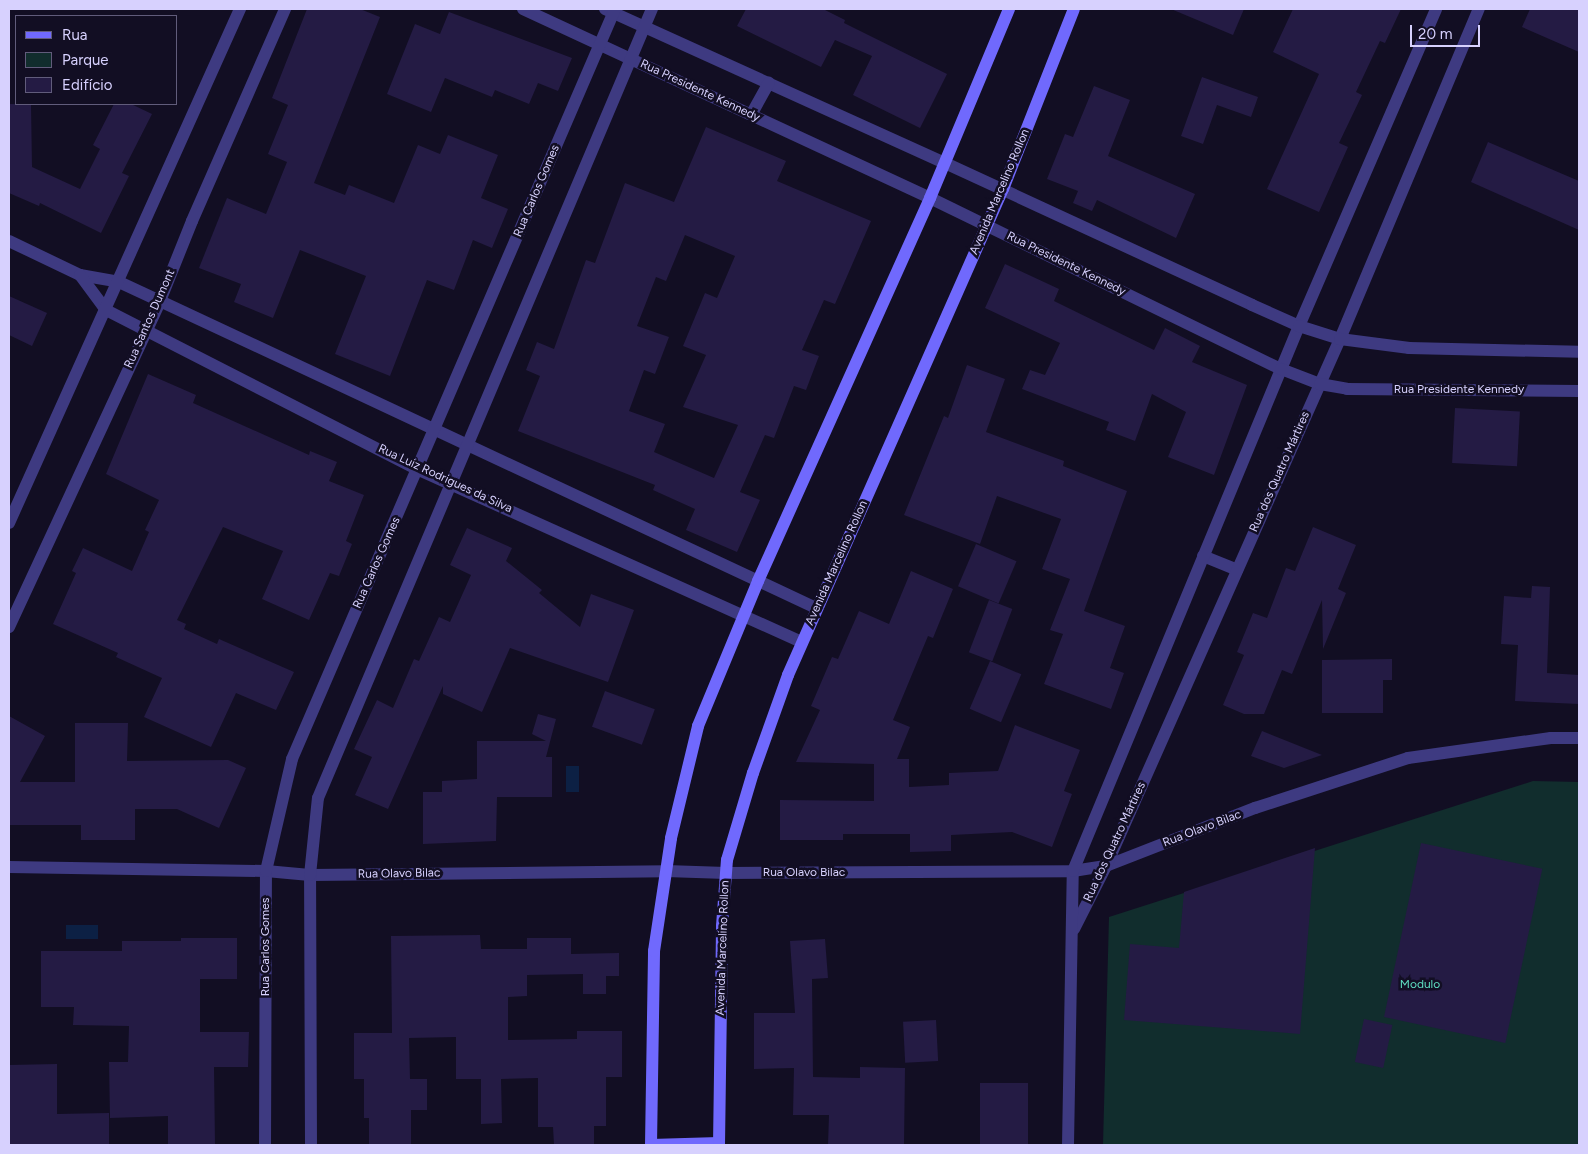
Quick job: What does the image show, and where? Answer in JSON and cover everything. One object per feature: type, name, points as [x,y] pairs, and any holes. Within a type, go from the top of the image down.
[{"type":"main road","points":[[719,1144],[651,1145],[654,951],[666,871],[698,726],[758,581],[930,198],[1009,9]]},
{"type":"main road","name":"Avenida Marcelino Rollon","points":[[719,1144],[722,926],[726,873],[753,773],[816,608],[987,225],[1074,9]]},
{"type":"street","points":[[9,523],[119,282],[240,9]]},
{"type":"street","name":"Rua Santos Dumont","points":[[9,627],[160,301],[192,221],[285,9]]},
{"type":"street","name":"Rua Presidente Kennedy","points":[[523,9],[987,225],[1281,369],[1320,384],[1347,389],[1579,390]]},
{"type":"street","points":[[311,1145],[310,875],[318,798],[652,9]]},
{"type":"street","name":"Rua dos Quatro Mártires","points":[[1068,1145],[1073,871],[1299,326],[1436,9]]},
{"type":"street","name":"Rua dos Quatro Mártires","points":[[1073,931],[1106,866],[1340,339],[1480,9]]},
{"type":"street","points":[[611,10],[644,27],[945,162],[1299,326],[1340,339],[1409,348],[1579,352]]},
{"type":"street","name":"Rua Carlos Gomes","points":[[266,1145],[266,871],[292,759],[419,470],[599,45],[611,10]]},
{"type":"street","points":[[751,115],[769,83]]},
{"type":"street","name":"Rua Luiz Rodrigues da Silva","points":[[9,241],[80,275],[119,282],[469,443],[816,608]]},
{"type":"street","name":"Rua Luiz Rodrigues da Silva","points":[[80,275],[106,310],[419,470],[452,483],[802,642]]},
{"type":"street","points":[[1203,556],[1237,570]]},
{"type":"street","name":"Rua Olavo Bilac","points":[[9,867],[266,871],[310,875],[666,871],[726,873],[1073,871],[1106,866],[1255,808],[1408,758],[1551,738],[1579,738]]},
{"type":"green space","name":"Modulo","points":[[1533,781],[1579,782],[1579,1145],[1103,1145],[1109,917]]},
{"type":"water","points":[[566,766],[579,766],[579,792],[566,792]]},
{"type":"water","points":[[66,925],[98,925],[98,939],[66,939]]},
{"type":"building","points":[[307,9],[360,9],[380,17],[314,183],[345,195],[349,185],[394,203],[418,145],[440,154],[448,135],[498,155],[481,198],[508,209],[492,248],[473,240],[454,290],[427,280],[390,376],[335,354],[366,276],[300,250],[273,318],[234,302],[241,284],[199,268],[227,198],[266,214],[287,162],[268,154],[288,105],[272,98]]},
{"type":"building","points":[[746,9],[823,9],[845,20],[844,23],[947,74],[920,128],[853,95],[872,56],[835,40],[821,67],[737,26]]},
{"type":"building","points":[[1171,9],[1244,9],[1233,35]]},
{"type":"building","points":[[1293,9],[1401,9],[1385,43],[1380,41],[1356,92],[1362,95],[1339,143],[1348,147],[1319,212],[1267,189],[1319,74],[1273,52]]},
{"type":"building","points":[[1530,9],[1579,9],[1579,52],[1522,27]]},
{"type":"building","points":[[449,12],[572,58],[558,91],[538,83],[529,104],[495,90],[492,97],[445,78],[431,112],[387,94],[415,24],[440,34]]},
{"type":"building","points":[[1202,77],[1258,97],[1251,117],[1217,105],[1203,144],[1181,136]]},
{"type":"building","points":[[1094,86],[1130,100],[1108,156],[1195,194],[1176,238],[1097,200],[1092,211],[1073,203],[1078,191],[1047,179],[1065,134],[1073,137]]},
{"type":"building","points":[[9,104],[31,105],[32,167],[80,189],[100,149],[93,145],[113,105],[133,105],[152,114],[122,173],[129,176],[101,233],[40,203],[39,206],[9,193]]},
{"type":"building","points":[[706,127],[786,161],[777,181],[871,221],[835,304],[824,300],[802,350],[819,356],[806,390],[794,386],[774,438],[765,435],[740,492],[760,500],[737,552],[686,530],[695,509],[653,490],[655,485],[518,431],[540,376],[526,370],[537,342],[554,349],[586,260],[595,263],[625,183],[674,202]],"holes":[[[685,235],[735,256],[717,298],[705,293],[683,346],[706,355],[683,407],[738,425],[714,478],[654,452],[665,424],[629,411],[644,370],[655,374],[669,337],[637,326],[656,277],[666,281]]]},
{"type":"building","points":[[1488,142],[1579,181],[1579,230],[1471,182]]},
{"type":"building","points":[[1005,264],[1059,289],[1054,301],[1154,350],[1165,328],[1200,346],[1192,362],[1247,385],[1214,475],[1168,457],[1186,412],[1152,394],[1135,441],[1106,430],[1109,422],[1022,389],[1030,370],[1045,375],[1060,343],[985,308]]},
{"type":"building","points":[[9,296],[47,313],[32,346],[9,335]]},
{"type":"building","points":[[967,365],[1005,379],[986,432],[1064,461],[1063,466],[1127,491],[1084,611],[1125,626],[1110,668],[1124,673],[1111,709],[1044,684],[1063,634],[1050,630],[1070,579],[1042,569],[1061,519],[997,496],[980,544],[904,515],[944,416],[948,418]]},
{"type":"building","points":[[148,374],[196,395],[193,403],[309,455],[310,451],[337,462],[329,481],[364,495],[346,541],[352,544],[339,576],[330,573],[309,620],[262,599],[283,551],[223,527],[177,620],[186,624],[184,629],[217,644],[219,639],[294,672],[276,710],[236,693],[211,747],[144,717],[162,678],[116,657],[118,653],[53,624],[76,573],[72,571],[83,548],[132,571],[149,532],[145,530],[159,500],[106,474]]},
{"type":"building","points":[[1455,408],[1520,411],[1517,466],[1452,463]]},
{"type":"building","points":[[1313,527],[1356,545],[1338,589],[1346,593],[1323,649],[1322,600],[1292,674],[1282,670],[1264,714],[1244,714],[1223,705],[1244,655],[1237,652],[1253,613],[1267,618],[1286,568],[1295,571]]},
{"type":"building","points":[[467,528],[512,548],[506,561],[542,590],[539,593],[580,627],[591,594],[634,610],[608,682],[510,648],[482,712],[443,694],[443,686],[388,809],[355,795],[372,757],[354,749],[377,700],[393,708],[414,659],[419,661],[439,617],[450,622],[471,575],[450,565]]},
{"type":"building","points":[[976,544],[1017,561],[999,604],[958,586]]},
{"type":"building","points":[[911,571],[953,589],[933,638],[928,636],[893,720],[910,727],[897,759],[909,759],[909,787],[949,785],[949,773],[998,771],[1015,725],[1080,750],[1064,791],[1072,794],[1052,847],[1012,832],[951,835],[951,851],[910,852],[910,834],[843,834],[843,840],[780,840],[780,800],[874,801],[874,764],[796,762],[820,710],[811,706],[832,657],[838,659],[859,611],[889,624]]},
{"type":"building","points":[[1532,586],[1550,587],[1547,673],[1579,675],[1579,704],[1515,701],[1518,645],[1501,644],[1504,596],[1531,598]]},
{"type":"building","points":[[989,600],[1012,609],[992,661],[969,652]]},
{"type":"building","points":[[1392,659],[1392,680],[1383,680],[1383,713],[1322,713],[1322,660]]},
{"type":"building","points":[[990,661],[1021,674],[1001,722],[970,709]]},
{"type":"building","points":[[605,691],[655,709],[642,745],[592,727]]},
{"type":"building","points":[[538,714],[556,719],[546,757],[552,757],[552,797],[497,797],[496,841],[423,844],[423,792],[442,792],[442,781],[477,779],[477,741],[546,741],[532,734]]},
{"type":"building","points":[[9,716],[45,736],[20,782],[75,782],[75,723],[128,723],[127,761],[228,760],[246,768],[219,828],[177,809],[135,809],[135,840],[81,840],[81,825],[9,825]]},
{"type":"building","points":[[1262,731],[1322,755],[1284,768],[1251,756]]},
{"type":"building","points":[[1421,843],[1542,869],[1505,1043],[1384,1017]]},
{"type":"building","points":[[1315,848],[1300,1034],[1124,1020],[1130,944],[1179,948],[1184,892]]},
{"type":"building","points":[[480,935],[481,949],[527,949],[527,938],[571,938],[571,954],[619,953],[619,976],[606,976],[606,994],[583,994],[583,974],[527,975],[527,996],[508,997],[508,1040],[577,1039],[577,1031],[622,1031],[622,1077],[606,1077],[606,1126],[594,1126],[594,1145],[554,1145],[553,1127],[538,1127],[538,1078],[501,1079],[502,1123],[481,1124],[481,1079],[456,1079],[456,1037],[409,1038],[410,1079],[427,1079],[427,1110],[411,1110],[411,1145],[369,1145],[369,1118],[364,1118],[364,1079],[354,1079],[354,1033],[392,1033],[391,936]]},
{"type":"building","points":[[181,938],[237,938],[237,979],[200,979],[200,1032],[249,1032],[248,1067],[214,1067],[215,1145],[168,1145],[168,1116],[110,1118],[109,1062],[128,1062],[129,1026],[73,1025],[74,1007],[41,1007],[41,951],[122,951],[122,941],[181,941]]},
{"type":"building","points":[[825,939],[828,978],[812,979],[813,1077],[860,1078],[860,1067],[905,1068],[904,1145],[828,1145],[829,1115],[793,1115],[794,1068],[754,1069],[754,1013],[795,1013],[790,941]]},
{"type":"building","points":[[1364,1019],[1392,1025],[1383,1068],[1355,1062]]},
{"type":"building","points":[[936,1020],[938,1061],[905,1063],[903,1022]]},
{"type":"building","points":[[57,1064],[57,1114],[109,1113],[109,1145],[9,1145],[9,1065]]},
{"type":"building","points":[[980,1083],[1028,1083],[1028,1145],[980,1145]]}]
